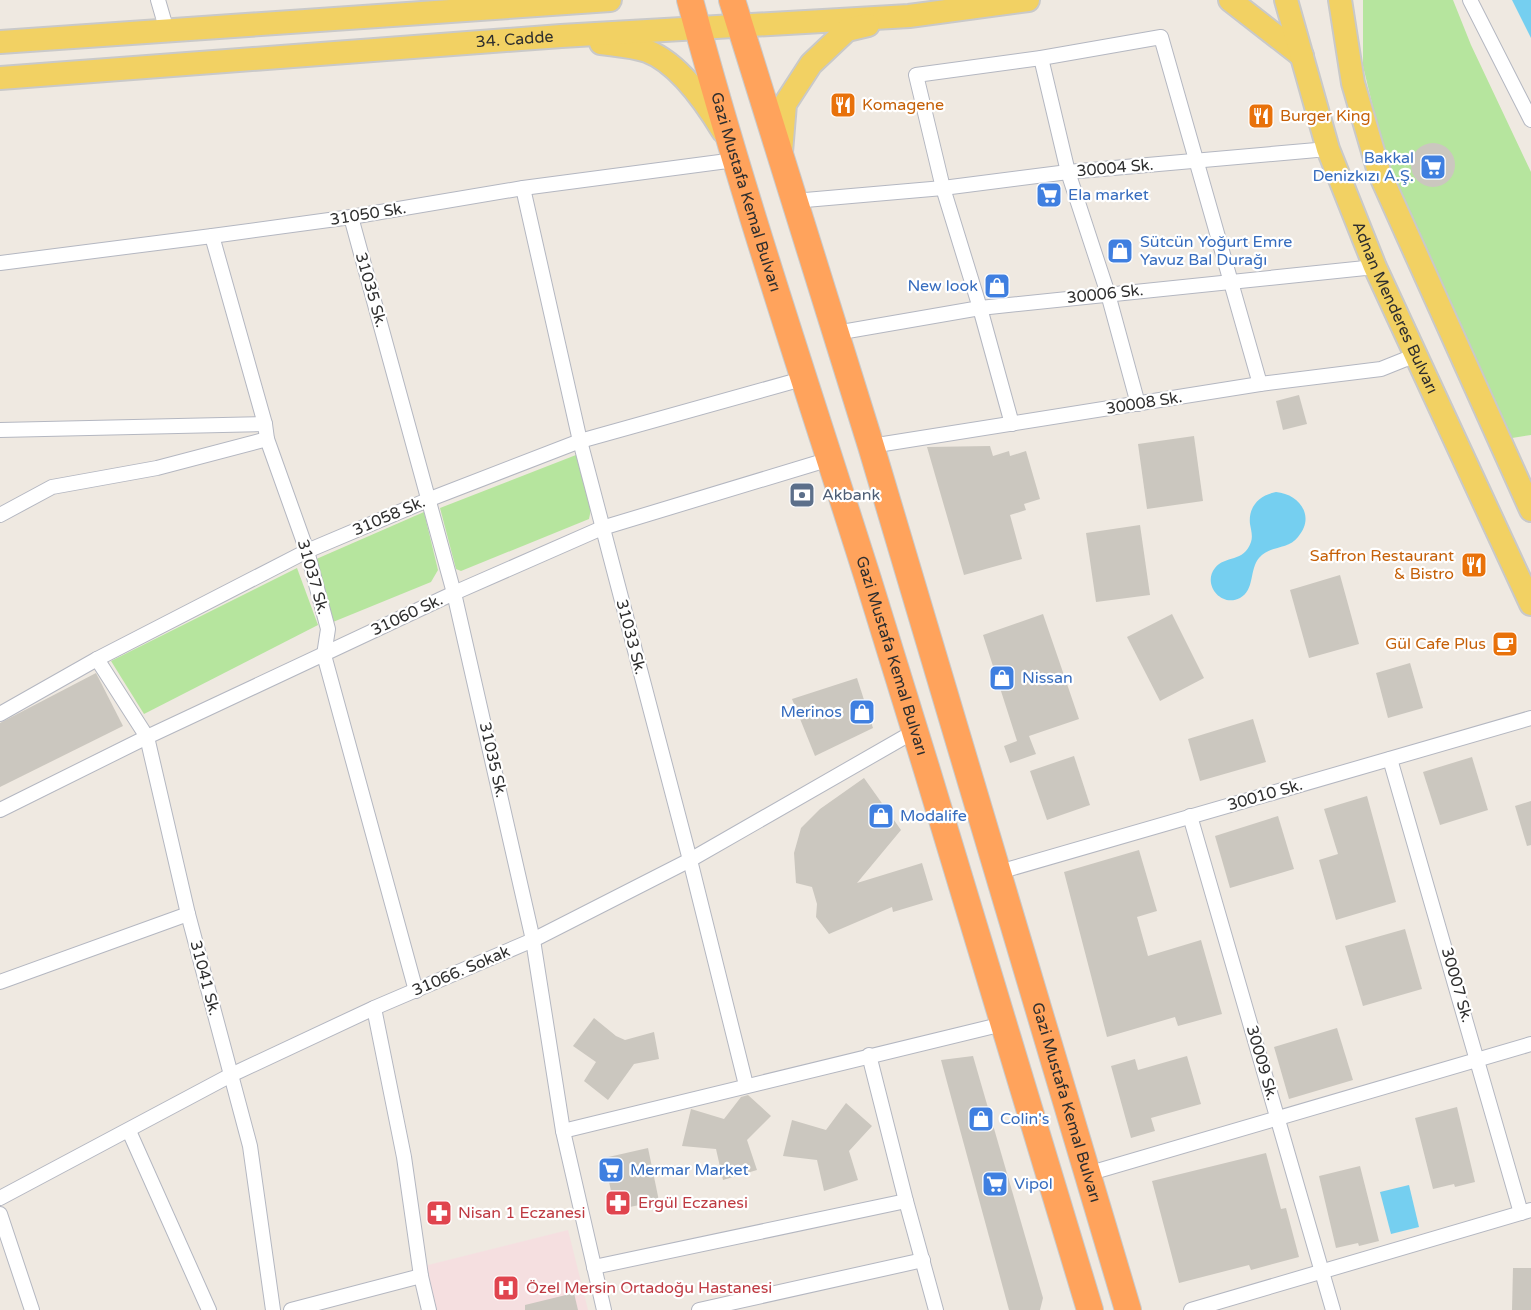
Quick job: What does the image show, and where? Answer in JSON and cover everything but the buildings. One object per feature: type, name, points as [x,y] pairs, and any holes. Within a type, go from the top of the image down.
[{"type":"highway","name":"Gazi Mustafa Kemal Bulvarı","points":[[690,0],[732,152],[915,731],[1090,1310]]},
{"type":"highway","name":"Gazi Mustafa Kemal Bulvarı","points":[[732,0],[871,446],[1128,1310]]},
{"type":"main road","name":"34. Cadde","points":[[0,42],[610,0]]},
{"type":"main road","name":"34. Cadde","points":[[0,78],[561,36],[909,16],[1028,0]]},
{"type":"main road","points":[[1230,0],[1302,56]]},
{"type":"main road","name":"Adnan Menderes Bulvarı","points":[[1286,0],[1328,148],[1375,267],[1531,604]]},
{"type":"main road","points":[[1340,0],[1353,83],[1379,172],[1531,510]]},
{"type":"main road","points":[[781,157],[785,104],[811,64],[848,30],[909,16]]},
{"type":"main road","points":[[561,36],[648,51],[681,73],[712,112],[732,152]]},
{"type":"street","points":[[158,0],[167,31]]},
{"type":"street","points":[[1470,0],[1531,120]]},
{"type":"street","points":[[1012,424],[980,308],[943,188],[916,75],[1041,58],[1161,37],[1260,384]]},
{"type":"street","points":[[1041,58],[1068,172],[1108,294],[1138,404]]},
{"type":"street","name":"30004 Sk.","points":[[794,201],[1328,148]]},
{"type":"street","name":"31050 Sk.","points":[[0,263],[351,217],[732,152]]},
{"type":"street","name":"31033 Sk.","points":[[523,188],[580,441],[690,860],[746,1085]]},
{"type":"street","name":"31035 Sk.","points":[[351,217],[454,593],[534,940],[563,1131],[604,1310]]},
{"type":"street","name":"31037 Sk.","points":[[212,236],[265,424],[267,439],[307,551],[328,629],[324,655],[416,991]]},
{"type":"street","name":"30006 Sk.","points":[[836,333],[980,308],[1230,280],[1375,267]]},
{"type":"street","name":"30008 Sk.","points":[[871,446],[1260,384],[1381,369],[1416,355]]},
{"type":"street","name":"31058 Sk.","points":[[0,714],[97,659],[307,551],[430,499],[580,441],[802,379]]},
{"type":"street","points":[[0,430],[265,424]]},
{"type":"street","points":[[0,515],[52,487],[157,468],[267,439]]},
{"type":"street","name":"31060 Sk.","points":[[0,810],[147,737],[454,593],[602,528],[830,459]]},
{"type":"street","name":"31041 Sk.","points":[[97,659],[147,737],[188,914],[250,1146],[273,1310]]},
{"type":"street","name":"30010 Sk.","points":[[999,872],[1531,718]]},
{"type":"street","name":"31066. Sokak","points":[[0,1198],[231,1075],[374,1008],[534,940],[690,860],[915,731]]},
{"type":"street","name":"30007 Sk.","points":[[1390,759],[1526,1212]]},
{"type":"street","name":"30009 Sk.","points":[[1190,816],[1333,1310]]},
{"type":"street","points":[[0,982],[188,914]]},
{"type":"street","points":[[374,1008],[404,1157],[421,1276],[429,1310]]},
{"type":"street","points":[[563,1131],[1004,1024]]},
{"type":"street","points":[[1087,1174],[1531,1044]]},
{"type":"street","points":[[869,1055],[936,1310]]},
{"type":"street","points":[[129,1131],[209,1310]]},
{"type":"street","points":[[594,1267],[906,1201]]},
{"type":"street","points":[[1191,1310],[1526,1212]]},
{"type":"street","points":[[0,1214],[32,1310]]},
{"type":"street","points":[[699,1310],[923,1260]]},
{"type":"street","points":[[291,1310],[421,1276]]},
{"type":"shaded area","name":"Özel Mersin Ortadoğu Hastanesi","points":[[568,1230],[588,1310],[435,1310],[424,1266]]},
{"type":"green space","points":[[1363,0],[1453,0],[1471,45],[1531,172],[1531,435],[1512,438],[1386,161],[1363,66]]},
{"type":"green space","points":[[576,455],[591,509],[589,519],[461,571],[456,569],[440,508]]},
{"type":"green space","points":[[424,512],[438,570],[431,582],[333,622],[314,560]]},
{"type":"green space","points":[[297,568],[318,625],[144,714],[111,661]]},
{"type":"water","points":[[1512,0],[1531,0],[1531,38]]},
{"type":"water","points":[[1276,492],[1292,497],[1302,507],[1305,514],[1303,529],[1294,541],[1263,554],[1256,563],[1245,594],[1240,598],[1226,600],[1220,597],[1212,587],[1212,574],[1219,564],[1239,556],[1248,549],[1252,540],[1250,518],[1253,507],[1260,499]]},
{"type":"water","points":[[1409,1185],[1419,1227],[1391,1234],[1380,1192]]},
{"type":"place","name":"Komagene","points":[[843,105]]},
{"type":"place","name":"Burger King","points":[[1261,116]]},
{"type":"place","name":"Bakkal Denizkızı A.Ş.","points":[[1433,167]]},
{"type":"place","name":"Ela market","points":[[1049,195]]},
{"type":"place","name":"Sütcün Yoğurt Emre Yavuz Bal Durağı","points":[[1120,251]]},
{"type":"place","name":"New look","points":[[997,286]]},
{"type":"place","name":"Akbank","points":[[802,495]]},
{"type":"place","name":"Saffron Restaurant & Bistro","points":[[1474,565]]},
{"type":"place","name":"Gül Cafe Plus","points":[[1505,644]]},
{"type":"place","name":"Nissan","points":[[1002,678]]},
{"type":"place","name":"Merinos","points":[[862,712]]},
{"type":"place","name":"Modalife","points":[[881,816]]},
{"type":"place","name":"Colin's","points":[[981,1119]]},
{"type":"place","name":"Mermar Market","points":[[611,1170]]},
{"type":"place","name":"Vipol","points":[[995,1184]]},
{"type":"place","name":"Ergül Eczanesi","points":[[618,1203]]},
{"type":"place","name":"Nisan 1 Eczanesi","points":[[439,1213]]},
{"type":"place","name":"Özel Mersin Ortadoğu Hastanesi","points":[[506,1288]]}]
